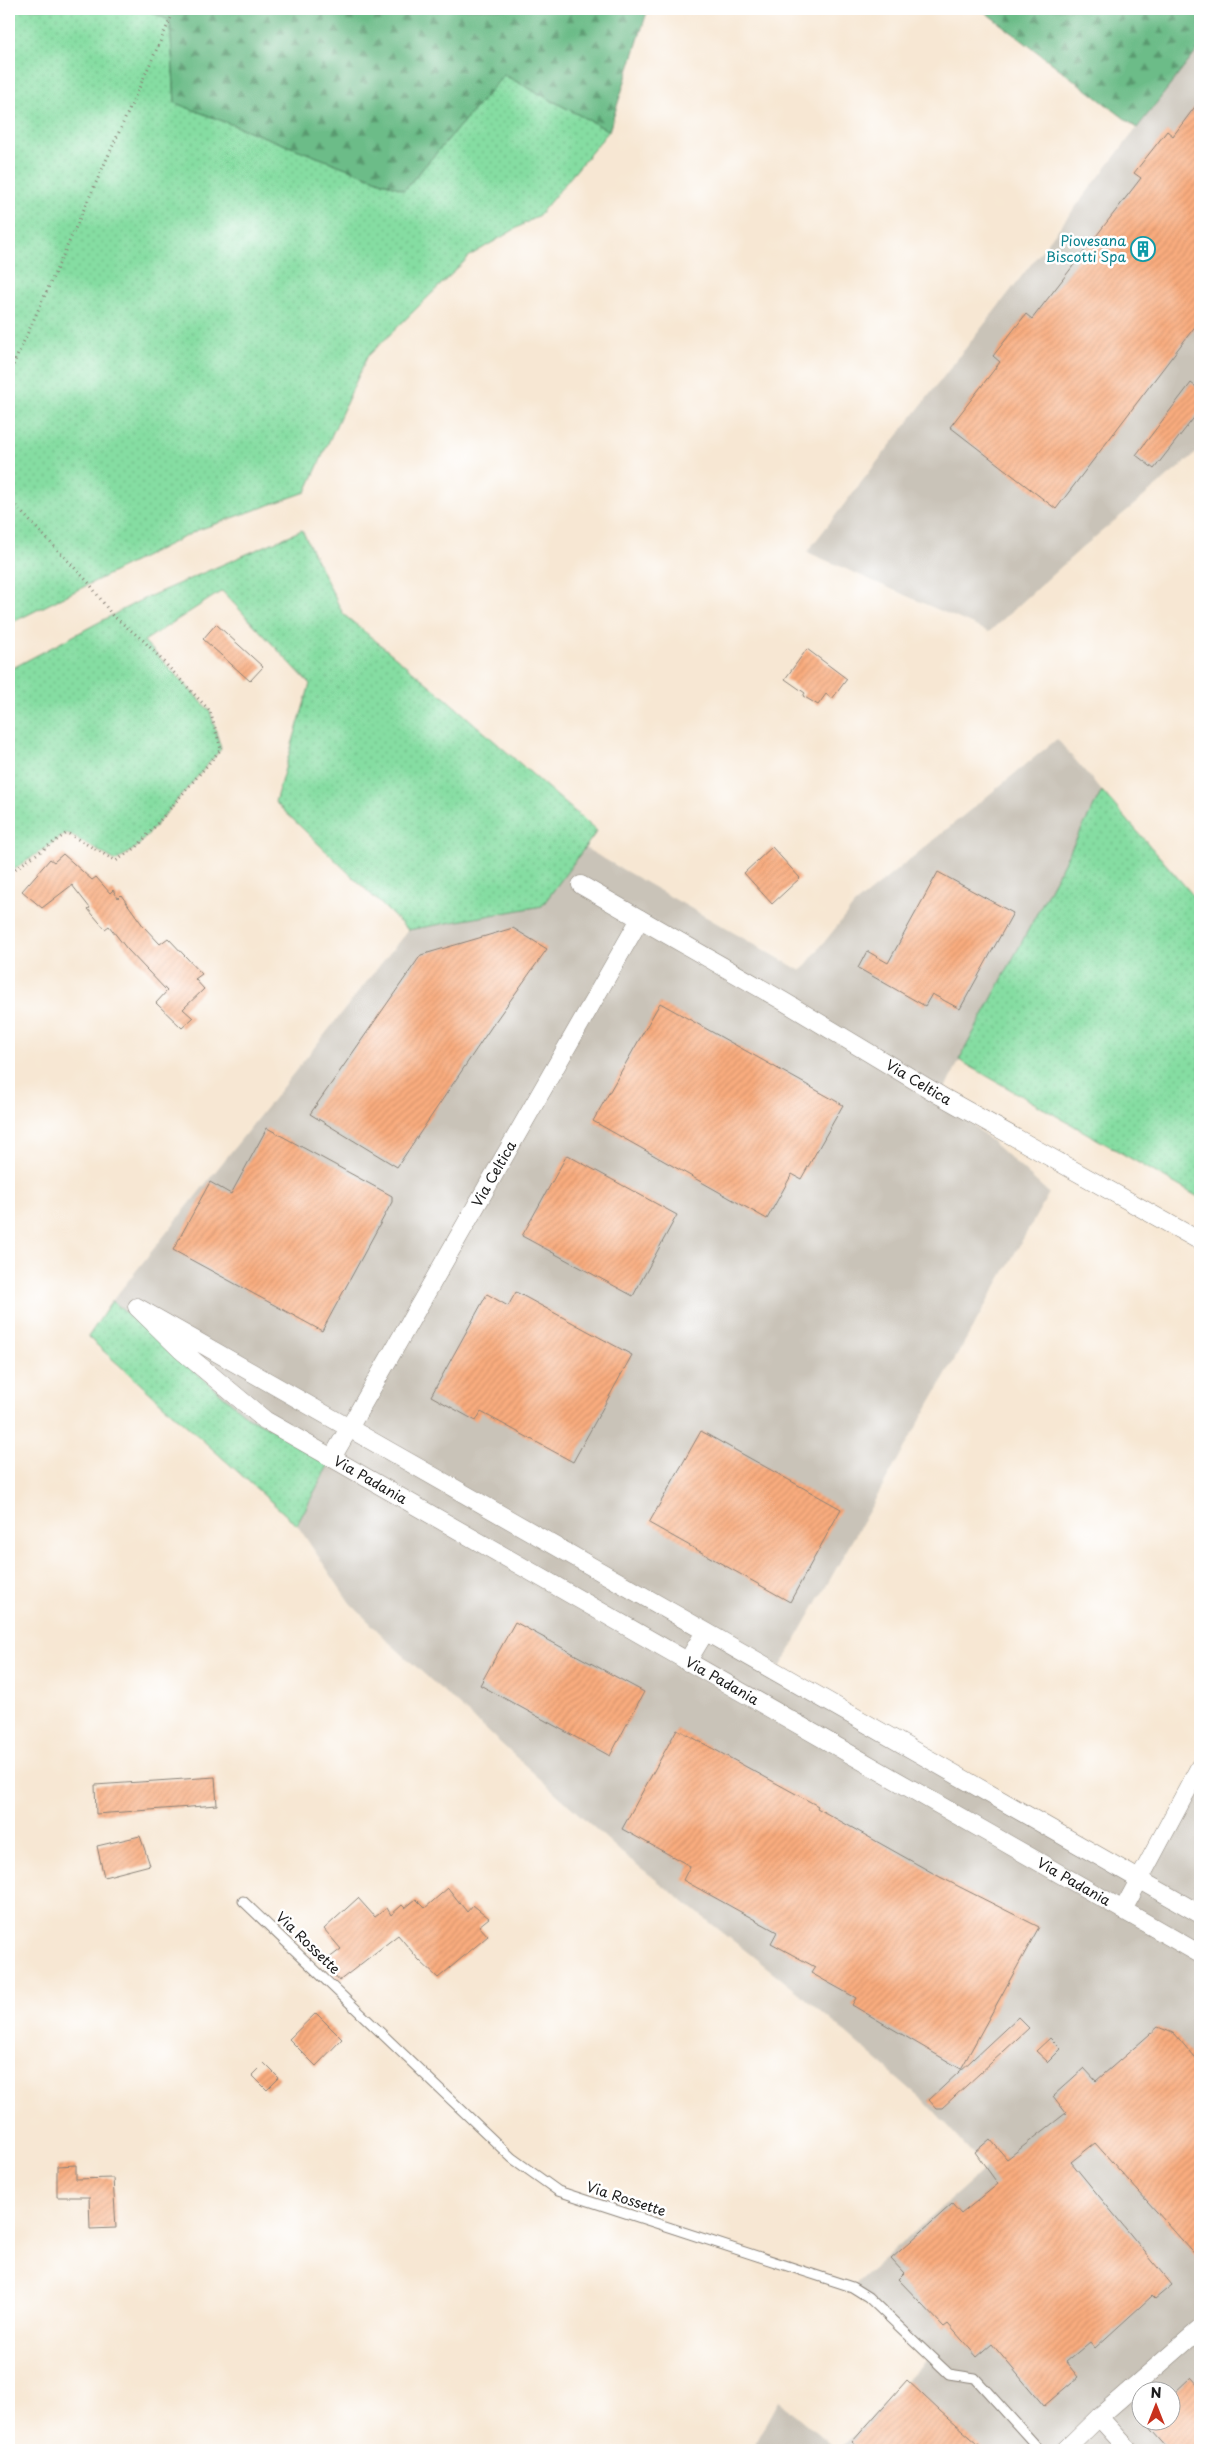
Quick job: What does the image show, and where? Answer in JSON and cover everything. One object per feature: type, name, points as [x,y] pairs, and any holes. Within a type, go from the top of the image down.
[{"type":"street","name":"Via Celtica","points":[[581,885],[941,1096],[1200,1241]]},
{"type":"street","name":"Via Celtica","points":[[349,1429],[640,919]]},
{"type":"street","points":[[332,1458],[265,1420],[181,1350],[132,1303],[349,1429],[1200,1914]]},
{"type":"street","name":"Via Padania","points":[[349,1429],[332,1458],[1200,1954]]},
{"type":"street","points":[[687,1662],[705,1632]]},
{"type":"street","name":"Via Padania","points":[[1123,1910],[1200,1766]]},
{"type":"street","points":[[1065,2450],[1099,2417],[1200,2329]]},
{"type":"street","points":[[1099,2417],[1129,2450]]},
{"type":"lane","name":"Via Rossette","points":[[243,1900],[512,2158],[547,2186],[852,2288],[868,2297],[948,2374],[975,2378],[1040,2450]]},
{"type":"path","points":[[9,374],[175,9]]},
{"type":"path","points":[[9,499],[89,583],[112,615],[144,641],[210,710],[221,749],[137,847],[116,861],[67,833],[9,873]]},
{"type":"shaded area","points":[[1200,47],[1200,450],[1083,547],[989,632],[807,552]]},
{"type":"shaded area","points":[[1057,739],[1102,791],[941,1096],[1049,1193],[777,1673],[1140,1880],[1200,1766],[1200,2450],[839,2450],[928,2358],[852,2287],[986,2168],[924,2101],[803,1996],[622,1853],[392,1645],[350,1603],[297,1525],[332,1458],[249,1418],[112,1301],[408,930],[541,906],[585,848],[801,971],[854,905]]},
{"type":"shaded area","points":[[779,2401],[837,2450],[752,2450]]},
{"type":"green space","points":[[9,9],[146,9],[170,21],[175,103],[404,190],[504,75],[609,131],[539,215],[471,255],[367,357],[306,492],[198,530],[9,624]]},
{"type":"green space","points":[[146,9],[648,9],[609,131],[504,75],[404,190],[175,103],[170,21]]},
{"type":"green space","points":[[981,9],[1200,9],[1200,47],[1137,128]]},
{"type":"green space","points":[[302,530],[343,614],[444,697],[597,831],[542,906],[408,930],[275,802],[310,684],[222,591],[144,641],[210,711],[221,749],[137,847],[116,861],[67,833],[9,873],[9,670],[141,600]]},
{"type":"green space","points":[[1102,791],[1191,893],[1200,913],[1200,1198],[959,1060]]},
{"type":"green space","points":[[112,1301],[249,1418],[332,1458],[297,1525],[88,1337]]},
{"type":"building","name":"Piovesana Biscotti Spa","points":[[1200,100],[1200,320],[1056,509],[950,427],[1000,362],[993,356],[1026,314],[1032,319],[1141,178],[1134,173],[1167,131],[1173,136]]},
{"type":"building","points":[[1191,383],[1200,390],[1200,410],[1154,469],[1136,455]]},
{"type":"building","points":[[216,624],[263,667],[250,681],[203,639]]},
{"type":"building","points":[[807,649],[847,679],[832,699],[826,694],[818,705],[803,696],[805,693],[785,679]]},
{"type":"building","points":[[772,847],[800,878],[772,904],[744,873]]},
{"type":"building","points":[[63,854],[92,880],[96,877],[110,893],[113,890],[118,898],[121,895],[144,927],[160,944],[168,938],[202,974],[195,979],[204,989],[183,1009],[193,1018],[182,1028],[156,1003],[167,991],[127,949],[109,926],[105,929],[88,909],[90,908],[72,885],[42,908],[22,891],[50,859],[54,862]]},
{"type":"building","points":[[938,872],[1013,913],[960,1009],[932,994],[925,1006],[858,968],[867,951],[888,963]]},
{"type":"building","points":[[513,928],[547,949],[492,1026],[397,1167],[310,1114],[421,955]]},
{"type":"building","points":[[660,1003],[843,1105],[801,1179],[792,1174],[767,1219],[593,1121]]},
{"type":"building","points":[[267,1128],[392,1196],[392,1202],[322,1331],[173,1250],[210,1182],[231,1194]]},
{"type":"building","points":[[567,1155],[677,1215],[633,1296],[522,1236]]},
{"type":"building","points":[[516,1292],[632,1355],[573,1462],[481,1412],[476,1421],[431,1396],[487,1294],[508,1306]]},
{"type":"building","points":[[701,1431],[841,1509],[790,1602],[649,1523]]},
{"type":"building","points":[[515,1622],[644,1692],[610,1756],[480,1685]]},
{"type":"building","points":[[677,1729],[818,1806],[817,1808],[940,1877],[1039,1927],[961,2069],[852,2005],[856,1998],[811,1973],[815,1967],[771,1943],[777,1932],[683,1880],[690,1866],[622,1829]]},
{"type":"building","points":[[215,1777],[217,1805],[96,1814],[95,1785]]},
{"type":"building","points":[[140,1836],[150,1865],[104,1877],[97,1846]]},
{"type":"building","points":[[448,1888],[467,1912],[473,1905],[489,1918],[479,1926],[488,1936],[438,1978],[419,1960],[398,1935],[339,1981],[324,1962],[341,1949],[324,1929],[358,1898],[375,1917],[387,1908],[391,1915],[402,1905],[405,1908],[416,1899],[425,1908]]},
{"type":"building","points":[[316,2013],[342,2039],[316,2066],[289,2039]]},
{"type":"building","points":[[1018,2017],[1029,2028],[942,2108],[936,2108],[929,2100]]},
{"type":"building","points":[[1158,2027],[1175,2034],[1200,2064],[1200,2260],[1095,2143],[1071,2162],[1172,2285],[1155,2299],[1152,2296],[1095,2348],[1090,2342],[1066,2362],[1078,2377],[1044,2406],[992,2344],[977,2357],[948,2324],[944,2327],[898,2279],[904,2273],[891,2259],[952,2204],[961,2214],[998,2184],[975,2152],[990,2139],[1007,2159],[1066,2113],[1053,2096],[1084,2068],[1096,2081]]},
{"type":"building","points":[[1050,2038],[1061,2049],[1048,2062],[1036,2051]]},
{"type":"building","points":[[264,2063],[279,2078],[267,2090],[252,2075]]},
{"type":"building","points":[[76,2165],[76,2179],[113,2178],[116,2228],[90,2229],[89,2197],[57,2197],[57,2166]]},
{"type":"building","points":[[1191,2377],[1200,2387],[1200,2450],[1169,2450],[1153,2432],[1182,2432],[1182,2386]]},
{"type":"building","points":[[907,2380],[985,2450],[861,2450],[852,2442]]},
{"type":"place","name":"Piovesana Biscotti Spa","points":[[1143,249]]}]
